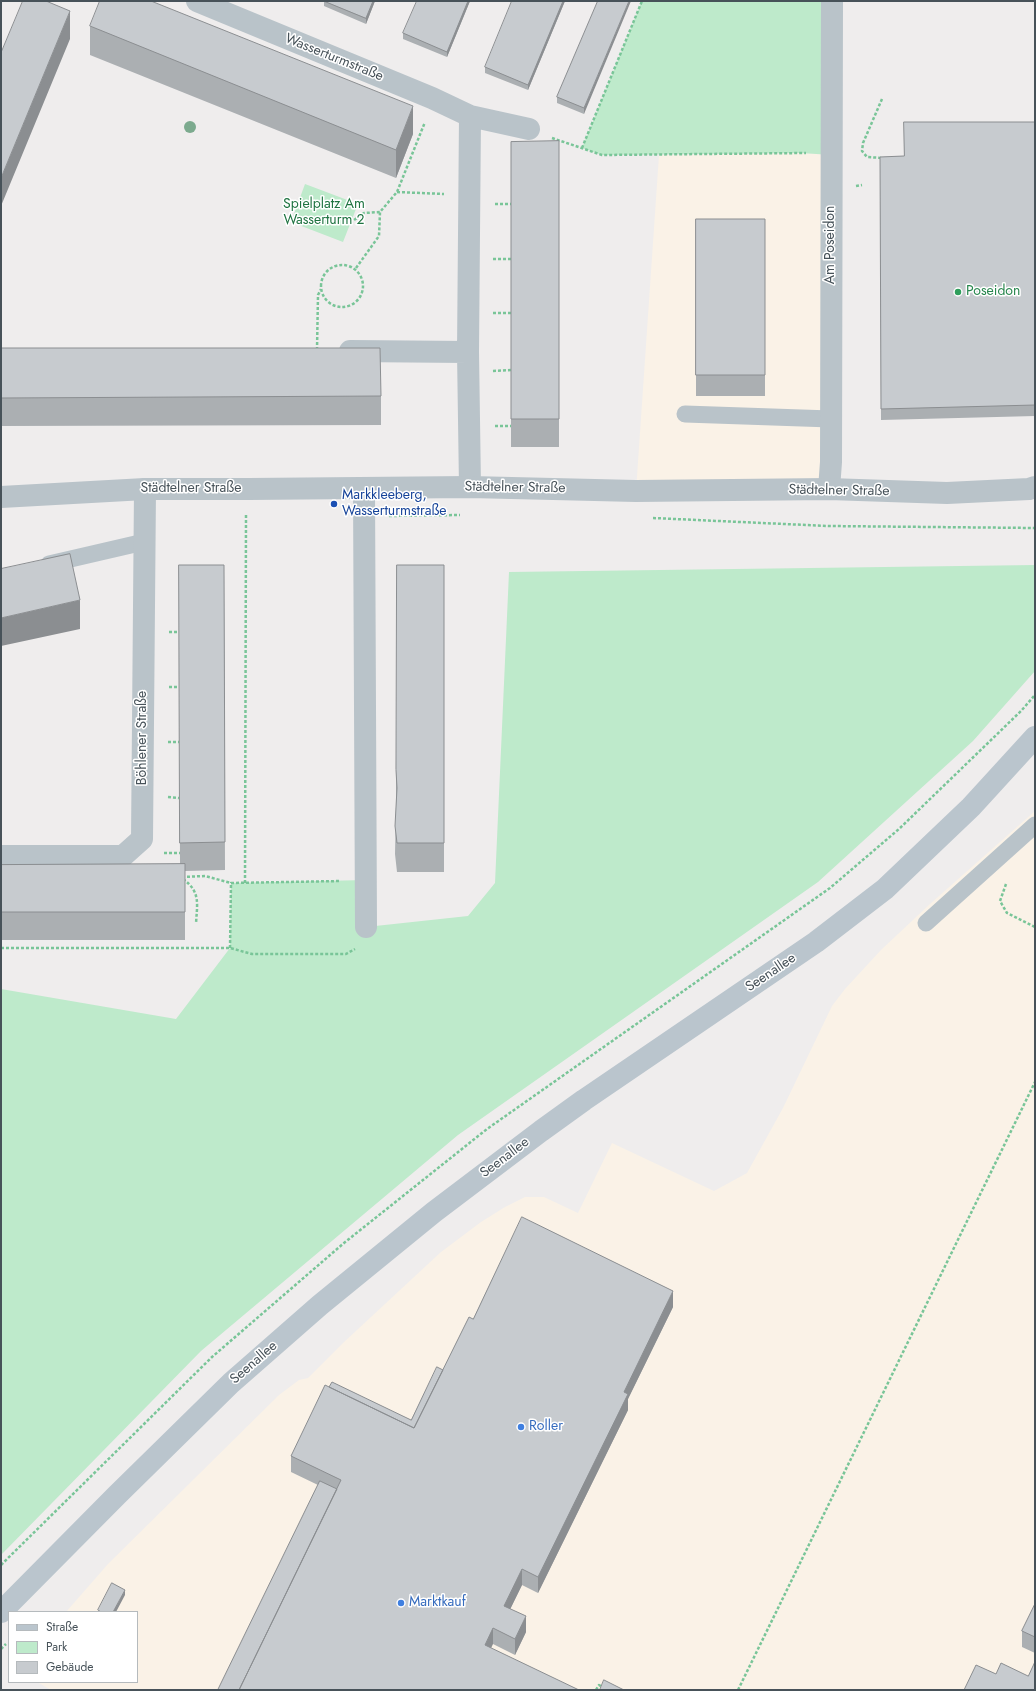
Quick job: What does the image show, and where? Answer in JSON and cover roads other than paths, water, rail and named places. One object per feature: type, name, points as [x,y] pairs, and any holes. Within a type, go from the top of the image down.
[{"type":"main road","name":"Seenallee","points":[[1,1612],[231,1383],[320,1305],[434,1212],[541,1131],[816,942],[885,889],[971,807],[1035,737]]},
{"type":"street","name":"Wasserturmstraße","points":[[197,1],[432,98],[470,116],[529,129]]},
{"type":"street","name":"Am Poseidon","points":[[829,489],[831,462],[832,1]]},
{"type":"street","points":[[470,116],[478,200],[468,352],[470,487]]},
{"type":"street","points":[[317,351],[468,352]]},
{"type":"street","name":"Städtelner Straße","points":[[1,497],[145,489],[470,487],[636,491],[829,489],[947,493],[1033,488]]},
{"type":"street","points":[[364,488],[366,927]]},
{"type":"street","name":"Böhlener Straße","points":[[1,856],[123,856],[142,839],[145,489]]},
{"type":"lane","points":[[685,414],[831,419]]},
{"type":"lane","points":[[35,567],[144,542]]},
{"type":"lane","points":[[926,923],[1035,825]]},
{"type":"place","name":"Poseidon","points":[[958,292]]},
{"type":"place","name":"Markkleeberg, Wasserturmstraße","points":[[334,504]]},
{"type":"place","name":"Roller","points":[[521,1427]]},
{"type":"place","name":"Marktkauf","points":[[401,1603]]},
{"type":"park label","name":"Spielplatz Am Wasserturm 2","points":[[324,214]]}]
